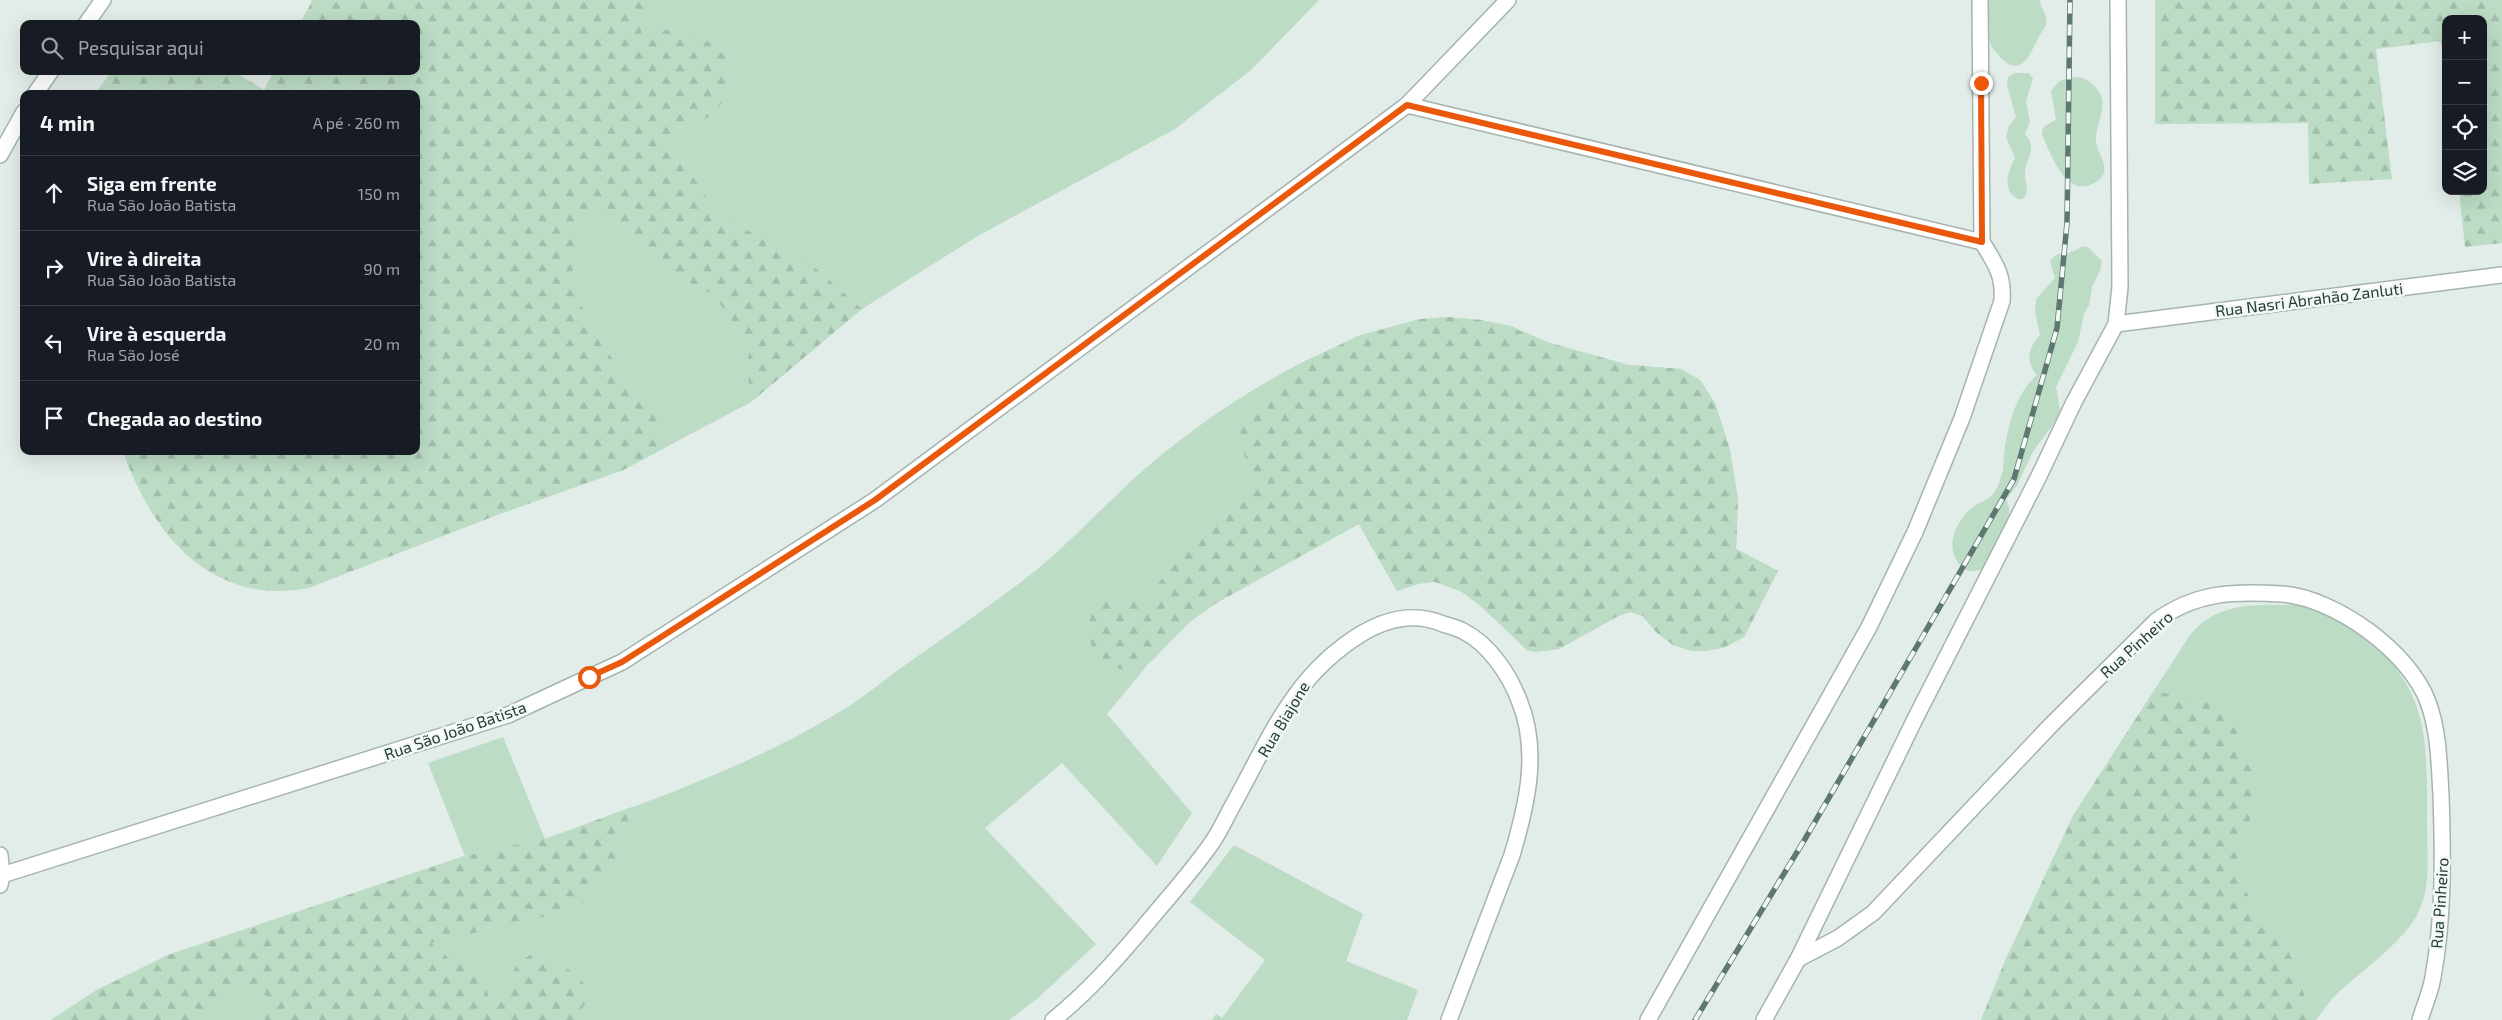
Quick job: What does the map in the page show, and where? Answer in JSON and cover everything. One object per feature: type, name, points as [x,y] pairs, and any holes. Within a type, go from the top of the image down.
[{"type":"street","points":[[89,20],[102,0]]},
{"type":"street","name":"Rua São João Batista","points":[[1,880],[508,715],[622,662],[875,500],[1407,105],[1508,0]]},
{"type":"street","points":[[1648,1020],[1869,627],[1915,532],[1962,418],[2002,301],[2003,284],[1996,265],[1982,242],[1980,0]]},
{"type":"street","points":[[1764,1020],[1798,959],[1916,717],[2039,476],[2074,402],[2116,324],[2120,287],[2118,0]]},
{"type":"street","points":[[38,90],[48,75]]},
{"type":"street","points":[[1407,105],[1982,242]]},
{"type":"street","points":[[0,155],[20,119]]},
{"type":"street","name":"Rua Nasri Abrahão Zanluti","points":[[2116,324],[2502,274]]},
{"type":"street","name":"Rua Pinheiro","points":[[1798,959],[1838,938],[1873,913],[2052,724],[2156,621],[2174,608],[2210,595],[2246,593],[2285,594],[2316,600],[2344,613],[2359,624],[2383,643],[2405,666],[2422,690],[2429,705],[2436,732],[2439,755],[2443,855],[2433,978],[2420,1020]]},
{"type":"street","name":"Rua Biajone","points":[[1053,1020],[1073,1004],[1112,965],[1177,890],[1212,842],[1296,692],[1309,675],[1337,649],[1385,622],[1401,618],[1437,621],[1462,630],[1477,639],[1510,680],[1523,709],[1530,735],[1528,780],[1519,831],[1512,855],[1449,1020]]},
{"type":"street","points":[[0,855],[1,880]]},
{"type":"green space","points":[[312,0],[1319,0],[1251,70],[1175,129],[976,237],[862,309],[751,402],[623,470],[497,515],[308,588],[273,591],[242,586],[214,574],[190,557],[169,536],[150,510],[125,455],[420,455],[420,90],[264,90],[272,75],[420,75],[420,20],[302,20]]},
{"type":"green space","points":[[313,0],[654,0],[639,38],[676,27],[703,39],[717,48],[725,56],[731,76],[721,105],[699,123],[674,137],[665,147],[680,158],[714,208],[740,227],[795,254],[818,270],[862,309],[751,402],[747,367],[749,352],[731,318],[713,295],[683,279],[660,260],[592,195],[574,247],[572,283],[582,307],[621,374],[649,405],[659,420],[666,447],[623,470],[497,515],[308,588],[273,591],[242,586],[214,574],[190,557],[169,536],[150,510],[125,455],[420,455],[420,90],[264,90],[272,75],[420,75],[420,20],[302,20]]},
{"type":"green space","points":[[1988,0],[2040,0],[2047,22],[2030,55],[2021,64],[2015,66],[2009,64],[2001,58],[1992,46],[1988,32]]},
{"type":"green space","points":[[2155,0],[2502,0],[2502,243],[2465,247],[2459,195],[2487,195],[2487,15],[2442,15],[2442,48],[2441,41],[2376,49],[2392,179],[2309,184],[2308,123],[2155,124]]},
{"type":"green space","points":[[2015,73],[2029,73],[2033,79],[2026,101],[2030,122],[2025,134],[2031,144],[2031,149],[2025,172],[2027,193],[2023,199],[2018,199],[2013,195],[2008,185],[2008,174],[2015,158],[2006,137],[2009,126],[2016,117],[2007,85],[2008,77]]},
{"type":"green space","points":[[109,75],[239,75],[264,90],[98,90]]},
{"type":"green space","points":[[109,75],[239,75],[264,90],[98,90]]},
{"type":"green space","points":[[2075,77],[2088,81],[2098,90],[2102,104],[2096,140],[2105,169],[2104,173],[2094,183],[2081,186],[2073,184],[2066,178],[2054,161],[2042,135],[2043,128],[2056,119],[2051,91],[2059,81]]},
{"type":"green space","points":[[2082,246],[2088,247],[2102,261],[2100,271],[2092,287],[2089,305],[2084,314],[2078,342],[2056,387],[2060,409],[2057,419],[2032,453],[2017,486],[2006,499],[2009,507],[2008,525],[1986,568],[1976,571],[1964,569],[1953,552],[1952,544],[1956,529],[1970,509],[1991,496],[1997,488],[2003,472],[2005,445],[2010,422],[2023,391],[2037,375],[2033,370],[2030,360],[2033,345],[2040,335],[2035,312],[2036,299],[2055,278],[2050,262],[2053,258],[2057,255],[2072,252]]},
{"type":"green space","points":[[1446,317],[1481,320],[1511,326],[1547,342],[1605,359],[1629,365],[1681,369],[1700,380],[1715,403],[1730,450],[1738,500],[1736,549],[1778,571],[1744,637],[1723,648],[1692,651],[1673,645],[1656,632],[1643,616],[1630,612],[1618,616],[1559,649],[1535,652],[1527,650],[1491,614],[1462,592],[1435,582],[1416,584],[1397,591],[1359,524],[1230,594],[1192,620],[1149,663],[1107,714],[1192,813],[1157,866],[1062,763],[985,828],[1096,944],[1038,998],[1009,1020],[51,1020],[97,990],[168,955],[465,856],[428,763],[503,737],[545,839],[699,781],[774,748],[811,729],[855,702],[1005,594],[1047,561],[1159,457],[1195,429],[1235,402],[1276,376],[1319,354],[1362,336],[1405,323]]},
{"type":"green space","points":[[1446,317],[1481,320],[1507,326],[1547,342],[1629,365],[1681,369],[1700,380],[1715,403],[1730,450],[1738,500],[1736,549],[1778,571],[1744,637],[1723,648],[1692,651],[1673,645],[1656,632],[1643,616],[1630,612],[1618,616],[1559,649],[1535,652],[1527,650],[1471,597],[1452,587],[1435,582],[1425,582],[1397,591],[1359,524],[1211,606],[1179,632],[1152,661],[1145,665],[1129,670],[1120,669],[1101,660],[1092,647],[1089,632],[1091,617],[1098,605],[1111,598],[1127,598],[1148,609],[1157,586],[1169,567],[1214,523],[1243,501],[1252,487],[1251,474],[1240,442],[1241,428],[1256,402],[1267,395],[1282,375],[1357,336],[1420,319]]},
{"type":"green space","points":[[2254,605],[2300,605],[2342,623],[2378,649],[2406,683],[2416,703],[2424,738],[2426,763],[2427,883],[2421,906],[2409,928],[2391,947],[2337,994],[2316,1020],[1981,1020],[2005,961],[2073,816],[2190,635],[2201,624],[2226,610]]},
{"type":"green space","points":[[2153,692],[2191,696],[2213,702],[2220,707],[2243,743],[2258,783],[2258,791],[2242,845],[2239,868],[2240,879],[2248,895],[2279,937],[2294,963],[2310,1020],[1981,1020],[2005,961],[2073,816]]},
{"type":"green space","points":[[632,807],[618,851],[606,877],[587,900],[574,910],[431,943],[454,963],[468,964],[484,977],[489,999],[502,994],[517,964],[530,955],[565,967],[580,978],[591,994],[575,1020],[265,1020],[267,996],[256,991],[236,989],[217,996],[201,1011],[195,1020],[51,1020],[97,990],[168,955],[465,856],[545,839]]},
{"type":"green space","points":[[1234,845],[1363,914],[1346,961],[1418,990],[1407,1020],[1212,1020],[1216,1014],[1222,1018],[1265,960],[1190,902]]},
{"type":"railway","points":[[1695,1020],[1805,839],[2014,479],[2057,328],[2067,223],[2070,0]]},
{"type":"route","points":[[589,677],[622,662],[875,500],[1407,105],[1982,242],[1981,83]]}]
